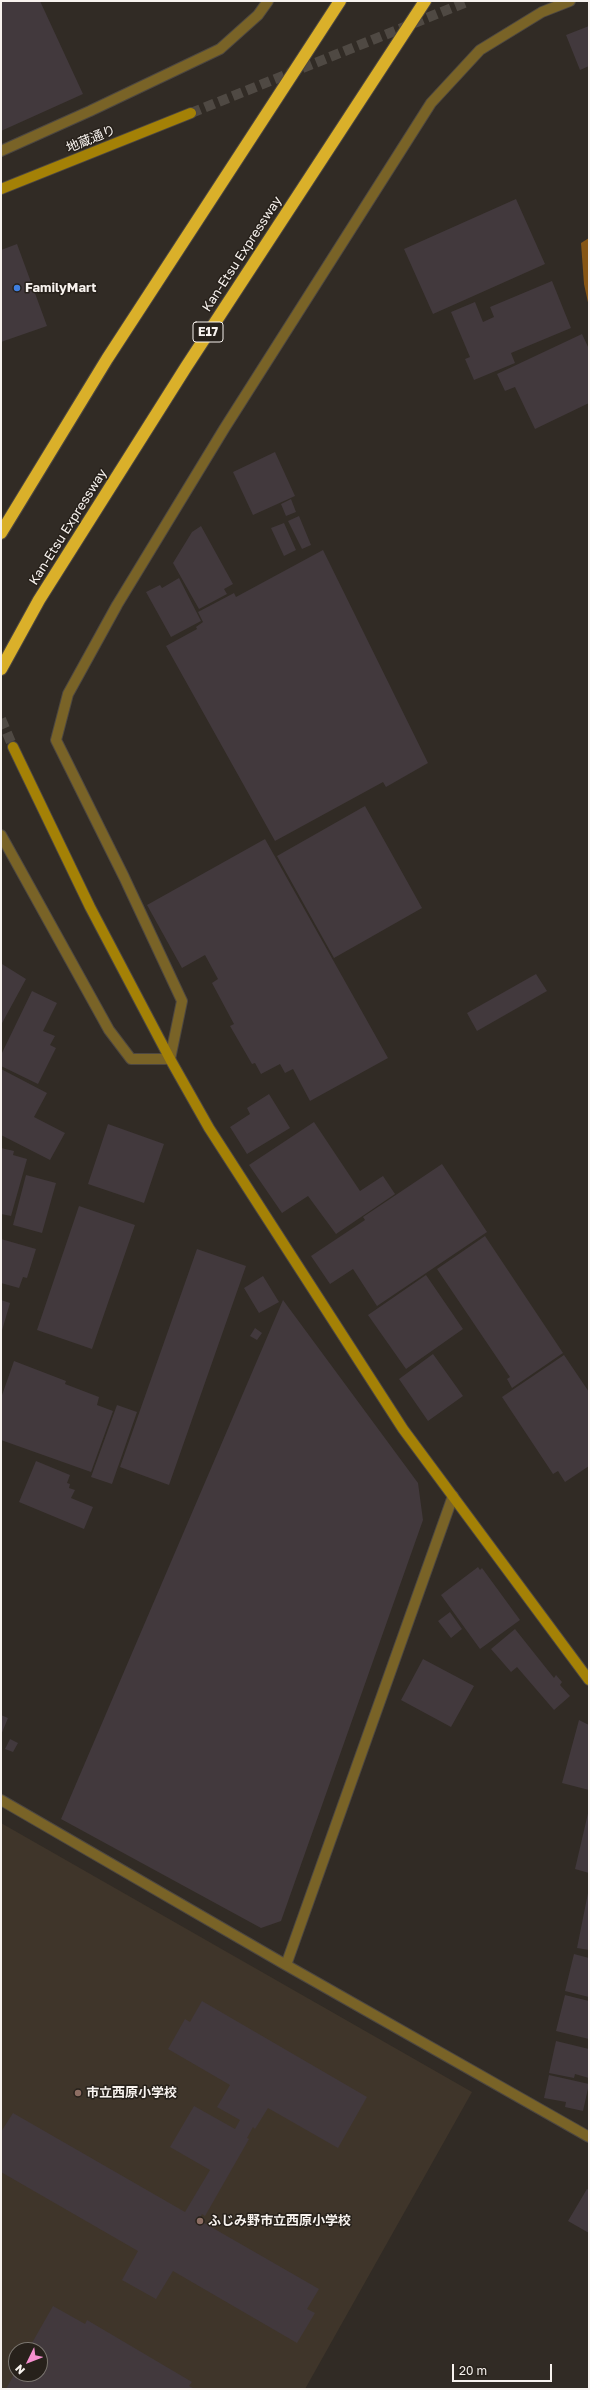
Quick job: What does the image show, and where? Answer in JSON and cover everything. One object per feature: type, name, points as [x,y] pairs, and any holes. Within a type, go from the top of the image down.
[{"type":"highway","points":[[1,533],[107,360],[340,1]]},
{"type":"highway","name":"Kan-Etsu Expressway","points":[[1,669],[39,600],[186,366],[425,1]]},
{"type":"street","points":[[1,150],[90,111],[220,49],[258,15],[268,1]]},
{"type":"street","points":[[170,1059],[182,1001],[56,740],[68,694],[117,605],[224,429],[431,103],[480,50],[542,12],[570,1]]},
{"type":"street","name":"地蔵通り","points":[[1,189],[190,113]]},
{"type":"street","points":[[13,747],[90,907],[170,1059],[209,1128],[403,1429],[589,1680]]},
{"type":"street","points":[[1,835],[109,1030],[131,1060],[170,1059]]},
{"type":"street","points":[[286,1966],[453,1496]]},
{"type":"street","points":[[1,1800],[286,1966],[589,2137]]},
{"type":"shaded area","points":[[589,238],[589,307],[584,284],[581,243]]},
{"type":"shaded area","name":"ふじみ野市立西原小学校","points":[[1,1823],[472,2092],[305,2389],[1,2389]]},
{"type":"building","points":[[1,1],[40,1],[83,94],[1,131]]},
{"type":"building","points":[[589,26],[589,66],[580,70],[566,35]]},
{"type":"building","points":[[516,199],[545,264],[433,314],[404,249]]},
{"type":"building","name":"FamilyMart","points":[[17,244],[47,326],[1,342],[1,250]]},
{"type":"building","points":[[552,281],[571,328],[511,353],[515,363],[474,380],[465,359],[470,357],[451,312],[475,302],[483,322],[494,317],[490,307]]},
{"type":"building","points":[[582,334],[589,349],[589,403],[535,429],[515,387],[505,391],[497,374]]},
{"type":"building","points":[[275,452],[295,496],[253,515],[233,472]]},
{"type":"building","points":[[291,499],[296,512],[286,516],[281,504]]},
{"type":"building","points":[[299,516],[311,545],[302,549],[288,521]]},
{"type":"building","points":[[284,523],[296,550],[284,556],[271,528]]},
{"type":"building","points":[[201,526],[233,584],[224,589],[227,594],[199,609],[173,563],[192,532]]},
{"type":"building","points":[[323,550],[428,763],[386,787],[383,782],[275,841],[166,646],[197,629],[196,627],[203,622],[198,612],[234,593],[236,597]]},
{"type":"building","points":[[179,578],[201,621],[171,637],[146,592],[160,585],[162,588]]},
{"type":"building","points":[[365,806],[422,908],[334,958],[277,856]]},
{"type":"building","points":[[265,839],[388,1058],[310,1101],[293,1069],[285,1073],[280,1064],[261,1074],[255,1063],[252,1064],[230,1026],[234,1024],[212,983],[218,979],[205,955],[182,968],[147,905]]},
{"type":"building","points":[[2,964],[26,979],[1,1025],[1,966]]},
{"type":"building","points":[[536,974],[547,991],[477,1031],[467,1013]]},
{"type":"building","points":[[32,991],[57,1003],[43,1031],[55,1036],[50,1045],[56,1048],[38,1084],[1,1066],[1,1055]]},
{"type":"building","points":[[1,1069],[47,1093],[34,1117],[65,1133],[50,1160],[1,1135]]},
{"type":"building","points":[[269,1094],[290,1128],[247,1154],[230,1127],[250,1114],[247,1108]]},
{"type":"building","points":[[314,1122],[360,1191],[383,1176],[395,1194],[336,1234],[308,1196],[282,1213],[249,1165]]},
{"type":"building","points":[[108,1124],[164,1144],[144,1203],[88,1184]]},
{"type":"building","points":[[1,1148],[14,1151],[13,1155],[27,1159],[11,1216],[1,1214]]},
{"type":"building","points":[[442,1164],[487,1232],[377,1306],[353,1269],[330,1284],[311,1256],[365,1220],[363,1217]]},
{"type":"building","points":[[26,1175],[56,1183],[42,1233],[13,1225]]},
{"type":"building","points":[[79,1206],[135,1225],[92,1349],[37,1330]]},
{"type":"building","points":[[485,1236],[563,1353],[512,1388],[507,1379],[510,1377],[437,1269]]},
{"type":"building","points":[[1,1239],[36,1249],[27,1278],[23,1277],[19,1288],[1,1283]]},
{"type":"building","points":[[197,1249],[246,1266],[169,1485],[120,1467]]},
{"type":"building","points":[[426,1275],[463,1329],[406,1369],[368,1315]]},
{"type":"building","points":[[263,1276],[279,1302],[259,1313],[244,1288]]},
{"type":"building","points":[[1,1300],[10,1303],[1,1334]]},
{"type":"building","points":[[283,1300],[418,1483],[423,1520],[281,1921],[261,1928],[61,1819]]},
{"type":"building","points":[[255,1328],[262,1333],[257,1340],[250,1336]]},
{"type":"building","points":[[433,1354],[463,1396],[428,1421],[399,1379]]},
{"type":"building","points":[[564,1355],[589,1392],[589,1466],[565,1482],[558,1471],[553,1474],[502,1397]]},
{"type":"building","points":[[14,1361],[66,1381],[65,1384],[99,1397],[97,1405],[113,1411],[91,1472],[1,1440],[1,1398]]},
{"type":"building","points":[[117,1405],[137,1412],[112,1484],[91,1477]]},
{"type":"building","points":[[36,1461],[70,1475],[67,1483],[70,1484],[69,1488],[75,1490],[71,1498],[93,1507],[84,1529],[19,1502]]},
{"type":"building","points":[[478,1567],[480,1570],[482,1568],[520,1620],[480,1649],[441,1595]]},
{"type":"building","points":[[450,1612],[462,1629],[451,1638],[438,1621]]},
{"type":"building","points":[[515,1629],[554,1678],[556,1675],[562,1682],[560,1685],[570,1696],[554,1710],[517,1667],[511,1672],[491,1649]]},
{"type":"building","points":[[423,1659],[474,1686],[451,1727],[401,1700]]},
{"type":"building","points":[[1,1715],[8,1718],[1,1735]]},
{"type":"building","points":[[579,1720],[589,1725],[589,1790],[562,1783]]},
{"type":"building","points":[[10,1739],[18,1743],[13,1752],[5,1749]]},
{"type":"building","points":[[589,1809],[589,1873],[575,1869]]},
{"type":"building","points":[[589,1893],[589,1950],[577,1948]]},
{"type":"building","points":[[574,1954],[589,1958],[589,1997],[565,1991]]},
{"type":"building","points":[[565,1995],[589,2001],[589,2039],[556,2031]]},
{"type":"building","points":[[202,2001],[367,2097],[338,2148],[268,2108],[255,2129],[253,2127],[247,2138],[249,2139],[205,2216],[202,2214],[199,2220],[319,2289],[307,2309],[315,2313],[297,2343],[173,2271],[156,2299],[122,2280],[138,2251],[1,2172],[1,2132],[13,2113],[185,2212],[210,2170],[170,2147],[194,2106],[235,2129],[240,2120],[217,2107],[230,2085],[168,2049],[185,2019],[190,2022]]},
{"type":"building","points":[[556,2041],[589,2049],[589,2078],[575,2074],[574,2078],[549,2073]]},
{"type":"building","points":[[549,2075],[589,2084],[583,2111],[565,2107],[566,2102],[544,2098]]},
{"type":"building","points":[[587,2189],[589,2190],[589,2233],[568,2221]]},
{"type":"building","points":[[53,2306],[85,2324],[87,2320],[192,2382],[189,2386],[195,2389],[6,2389],[10,2382],[48,2382],[48,2342],[33,2342]]},
{"type":"tunnel","points":[[191,113],[469,1]]},
{"type":"tunnel","points":[[1,719],[13,747]]},
{"type":"place","name":"FamilyMart","points":[[17,288]]},
{"type":"place","name":"市立西原小学校","points":[[78,2093]]},
{"type":"place","name":"ふじみ野市立西原小学校","points":[[200,2221]]}]
